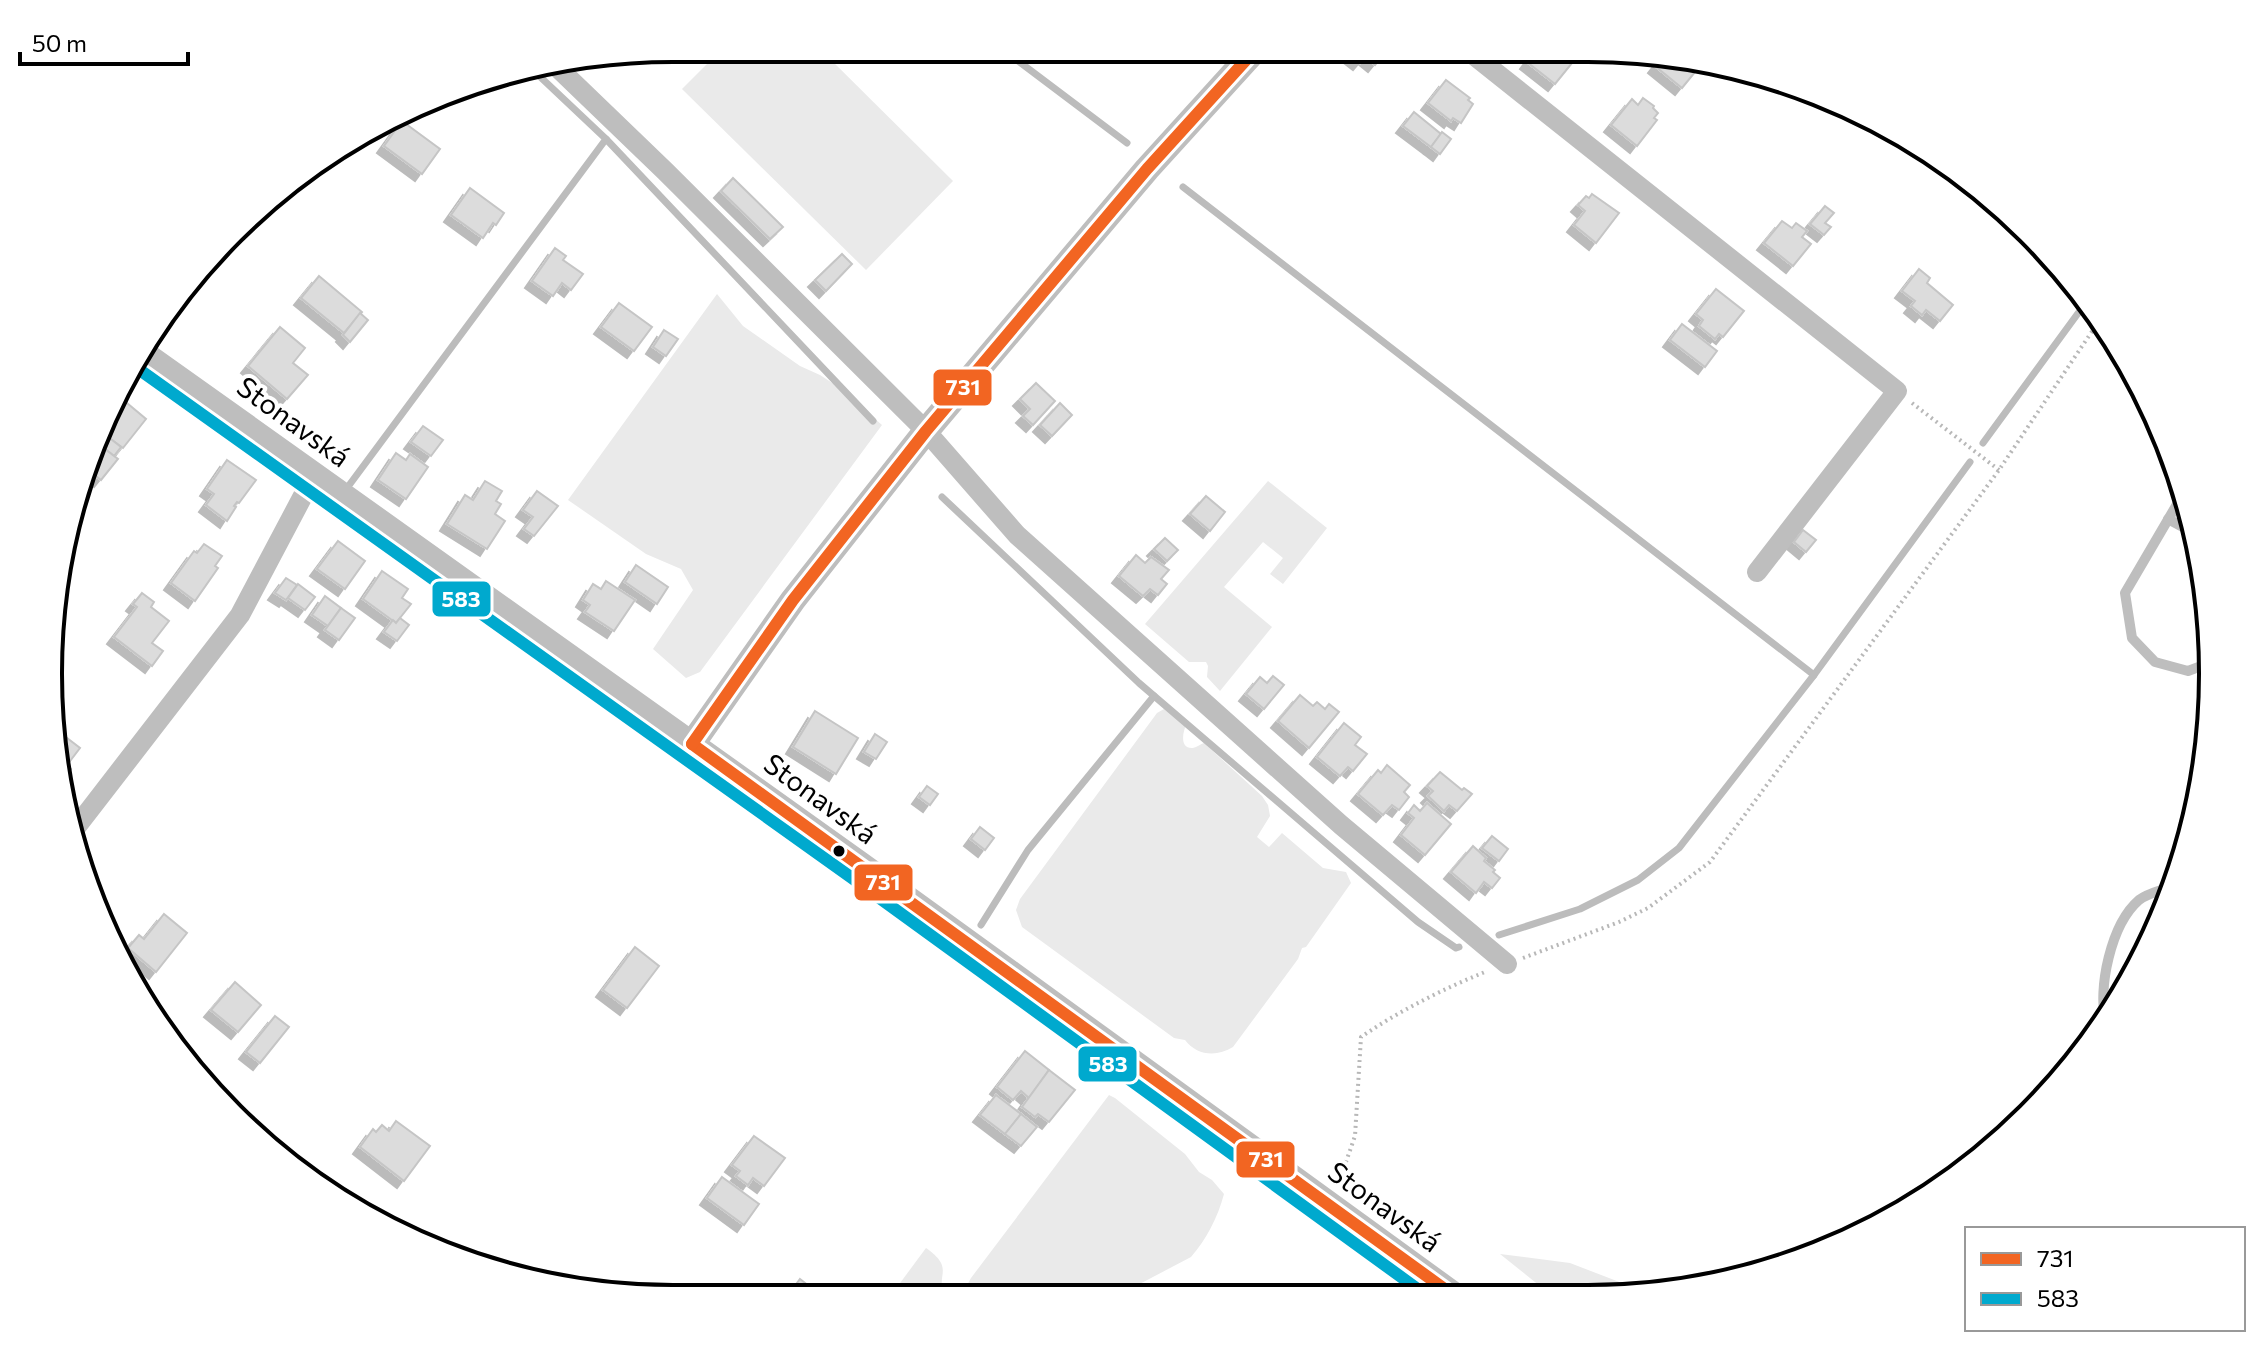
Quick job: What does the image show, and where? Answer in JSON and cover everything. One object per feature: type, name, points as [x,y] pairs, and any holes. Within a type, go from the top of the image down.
[{"type":"street","points":[[692,744],[793,600],[926,431],[1147,169],[1244,62]]},
{"type":"street","points":[[1482,62],[1897,391],[1757,572]]},
{"type":"street","points":[[563,72],[926,431],[1017,535],[1341,825],[1507,964]]},
{"type":"street","name":"Stonavská","points":[[150,358],[692,744],[1440,1285]]},
{"type":"street","points":[[81,821],[240,615],[314,475]]},
{"type":"lane","points":[[2176,506],[2125,593],[2132,638],[2155,662],[2188,671],[2199,667]]},
{"type":"lane","points":[[2168,519],[2180,526]]},
{"type":"lane","points":[[2103,1001],[2104,977],[2111,950],[2127,913],[2141,898],[2159,891]]},
{"type":"path","points":[[1330,1205],[1355,1136],[1361,1037],[1459,982],[1619,922],[1648,908],[1710,862],[1999,470],[2093,330]]},
{"type":"path","points":[[1897,391],[1999,470]]},
{"type":"shaded area","points":[[709,62],[833,62],[953,181],[866,270],[682,89]]},
{"type":"shaded area","points":[[717,294],[743,326],[800,366],[840,388],[882,425],[700,672],[686,678],[653,649],[693,590],[681,569],[646,554],[568,500]]},
{"type":"shaded area","points":[[1268,481],[1327,528],[1283,584],[1270,574],[1283,558],[1263,542],[1224,587],[1272,627],[1220,691],[1207,677],[1206,662],[1189,662],[1145,624]]},
{"type":"shaded area","points":[[1164,709],[1174,713],[1186,725],[1183,740],[1186,746],[1193,748],[1204,743],[1262,796],[1270,816],[1257,837],[1269,847],[1282,833],[1323,868],[1346,872],[1351,883],[1233,1047],[1214,1053],[1201,1052],[1185,1040],[1174,1038],[1022,927],[1016,910],[1020,899],[1157,713]]},
{"type":"shaded area","points":[[1109,1095],[1185,1154],[1199,1172],[1212,1180],[1224,1194],[1215,1220],[1191,1257],[1138,1285],[967,1285]]},
{"type":"shaded area","points":[[926,1248],[943,1267],[942,1285],[899,1285]]},
{"type":"shaded area","points":[[1500,1254],[1570,1263],[1625,1284],[1588,1285],[1539,1285]]},
{"type":"building","points":[[1527,62],[1573,62],[1555,84]]},
{"type":"building","points":[[1655,66],[1667,67],[1695,72],[1682,88]]},
{"type":"building","points":[[1446,80],[1470,98],[1468,100],[1473,104],[1461,123],[1453,118],[1451,121],[1428,103]]},
{"type":"building","points":[[1643,98],[1658,113],[1654,118],[1657,120],[1637,146],[1611,125],[1632,99],[1638,105]]},
{"type":"building","points":[[1414,112],[1441,134],[1431,147],[1403,126]]},
{"type":"building","points":[[406,124],[440,149],[422,174],[384,146],[397,128]]},
{"type":"building","points":[[1442,132],[1451,139],[1440,154],[1431,147]]},
{"type":"building","points":[[733,178],[783,227],[770,239],[721,191]]},
{"type":"building","points":[[470,188],[504,213],[483,238],[451,215]]},
{"type":"building","points":[[1592,194],[1619,213],[1596,243],[1574,225],[1585,211],[1578,205]]},
{"type":"building","points":[[1825,206],[1834,213],[1825,223],[1831,227],[1824,235],[1810,224]]},
{"type":"building","points":[[1782,221],[1792,228],[1796,223],[1807,231],[1802,237],[1811,244],[1793,266],[1764,243]]},
{"type":"building","points":[[555,248],[566,256],[563,260],[583,274],[571,290],[562,283],[553,296],[532,281]]},
{"type":"building","points":[[842,254],[852,264],[826,291],[815,280]]},
{"type":"building","points":[[1919,269],[1930,278],[1927,283],[1953,305],[1940,321],[1926,310],[1922,315],[1911,306],[1915,301],[1902,291]]},
{"type":"building","points":[[319,276],[362,312],[344,333],[301,298]]},
{"type":"building","points":[[1716,289],[1744,311],[1723,337],[1719,334],[1715,339],[1699,326],[1703,320],[1696,314]]},
{"type":"building","points":[[619,303],[652,327],[634,351],[601,327]]},
{"type":"building","points":[[360,313],[368,320],[350,342],[343,335]]},
{"type":"building","points":[[1682,324],[1717,351],[1705,367],[1670,340]]},
{"type":"building","points":[[280,327],[305,348],[293,363],[308,375],[287,399],[248,366]]},
{"type":"building","points":[[664,330],[678,339],[666,356],[653,347]]},
{"type":"building","points":[[1036,383],[1055,401],[1033,425],[1023,416],[1030,409],[1020,399]]},
{"type":"building","points":[[126,402],[146,419],[123,448],[109,438]]},
{"type":"building","points":[[1060,403],[1072,415],[1052,436],[1040,425]]},
{"type":"building","points":[[423,426],[443,440],[431,456],[411,442]]},
{"type":"building","points":[[109,438],[121,447],[114,456],[105,449]]},
{"type":"building","points":[[105,449],[118,459],[101,480],[95,475]]},
{"type":"building","points":[[396,453],[406,460],[410,454],[428,467],[406,499],[378,480]]},
{"type":"building","points":[[227,460],[256,480],[234,506],[227,521],[206,505],[214,494],[207,489]]},
{"type":"building","points":[[485,481],[502,491],[496,501],[501,504],[495,514],[505,521],[487,549],[447,524],[465,495],[473,500]]},
{"type":"building","points":[[537,491],[558,506],[534,536],[524,529],[533,517],[523,510]]},
{"type":"building","points":[[1206,496],[1225,512],[1210,531],[1190,514]]},
{"type":"building","points":[[1803,530],[1816,540],[1806,552],[1794,542]]},
{"type":"building","points":[[1165,538],[1178,550],[1167,561],[1154,549]]},
{"type":"building","points":[[338,541],[365,561],[345,589],[317,569]]},
{"type":"building","points":[[204,544],[222,556],[215,566],[218,568],[195,601],[171,583],[194,551],[197,553]]},
{"type":"building","points":[[1136,555],[1145,563],[1151,557],[1169,570],[1161,579],[1167,584],[1158,595],[1150,589],[1143,596],[1119,576]]},
{"type":"building","points":[[636,565],[668,587],[657,604],[625,582]]},
{"type":"building","points":[[382,571],[408,589],[402,598],[411,604],[396,623],[363,599]]},
{"type":"building","points":[[286,578],[297,585],[286,600],[275,593]]},
{"type":"building","points":[[606,581],[635,600],[614,631],[585,612],[590,605],[583,600],[593,584],[601,589]]},
{"type":"building","points":[[298,584],[315,597],[305,610],[288,598]]},
{"type":"building","points":[[142,593],[154,602],[151,607],[169,621],[152,643],[163,651],[152,666],[114,637],[137,607],[133,604]]},
{"type":"building","points":[[325,596],[341,608],[328,626],[312,615]]},
{"type":"building","points":[[341,608],[355,618],[339,640],[325,630]]},
{"type":"building","points":[[400,618],[409,625],[397,641],[384,632],[393,620],[396,623]]},
{"type":"building","points":[[1273,676],[1284,685],[1264,709],[1246,694],[1260,677],[1267,683]]},
{"type":"building","points":[[1300,695],[1313,706],[1317,702],[1325,709],[1329,704],[1339,712],[1309,748],[1278,721]]},
{"type":"building","points":[[815,711],[858,738],[836,774],[793,747]]},
{"type":"building","points":[[1344,723],[1361,737],[1355,745],[1367,754],[1353,771],[1348,767],[1340,776],[1317,757]]},
{"type":"building","points":[[875,734],[887,742],[876,759],[864,752]]},
{"type":"building","points":[[65,737],[80,748],[69,763]]},
{"type":"building","points":[[1387,765],[1410,785],[1404,792],[1409,797],[1399,810],[1392,805],[1383,815],[1358,794],[1378,770],[1381,773]]},
{"type":"building","points":[[1440,772],[1472,794],[1457,811],[1449,805],[1444,811],[1428,796],[1433,791],[1427,786]]},
{"type":"building","points":[[927,786],[938,794],[930,805],[919,797]]},
{"type":"building","points":[[1427,803],[1451,824],[1425,855],[1401,835],[1414,818],[1408,813],[1414,805],[1420,811]]},
{"type":"building","points":[[980,827],[994,838],[985,850],[971,839]]},
{"type":"building","points":[[1492,836],[1508,849],[1499,861],[1482,848]]},
{"type":"building","points":[[1473,846],[1500,878],[1492,888],[1484,882],[1476,893],[1451,872]]},
{"type":"building","points":[[164,914],[187,933],[156,972],[128,948],[139,935],[144,939]]},
{"type":"building","points":[[635,947],[659,966],[627,1008],[603,990]]},
{"type":"building","points":[[235,982],[261,1005],[238,1032],[211,1010]]},
{"type":"building","points":[[275,1016],[289,1027],[260,1063],[246,1052]]},
{"type":"building","points":[[1025,1051],[1049,1070],[1029,1098],[1021,1091],[1013,1100],[997,1087]]},
{"type":"building","points":[[1049,1070],[1075,1090],[1049,1122],[1038,1114],[1035,1117],[1022,1107]]},
{"type":"building","points":[[996,1095],[1021,1114],[1005,1134],[980,1115]]},
{"type":"building","points":[[1021,1114],[1037,1127],[1021,1146],[1005,1134]]},
{"type":"building","points":[[396,1121],[430,1146],[404,1181],[360,1147],[373,1129],[376,1132],[382,1125],[389,1131]]},
{"type":"building","points":[[754,1136],[785,1158],[764,1186],[753,1178],[748,1185],[736,1176],[740,1171],[732,1165]]},
{"type":"building","points":[[722,1177],[759,1204],[744,1225],[707,1198]]},
{"type":"waterway","points":[[1020,62],[1127,143]]},
{"type":"waterway","points":[[540,77],[606,139],[873,421]]},
{"type":"waterway","points":[[350,484],[606,139]]},
{"type":"waterway","points":[[1183,187],[1814,675]]},
{"type":"waterway","points":[[1983,443],[2080,311]]},
{"type":"waterway","points":[[1499,935],[1580,909],[1638,880],[1679,848],[1814,675],[1970,462]]},
{"type":"waterway","points":[[942,497],[1139,683],[1418,922],[1456,948],[1459,947]]},
{"type":"waterway","points":[[981,925],[1028,850],[1154,696]]},
{"type":"transit line","name":"731","points":[[692,744],[793,600],[926,431],[1147,169],[1244,62]]},
{"type":"transit line","name":"583","points":[[142,372],[852,878],[1412,1285]]},
{"type":"transit line","name":"731","points":[[692,744],[1439,1285]]}]
